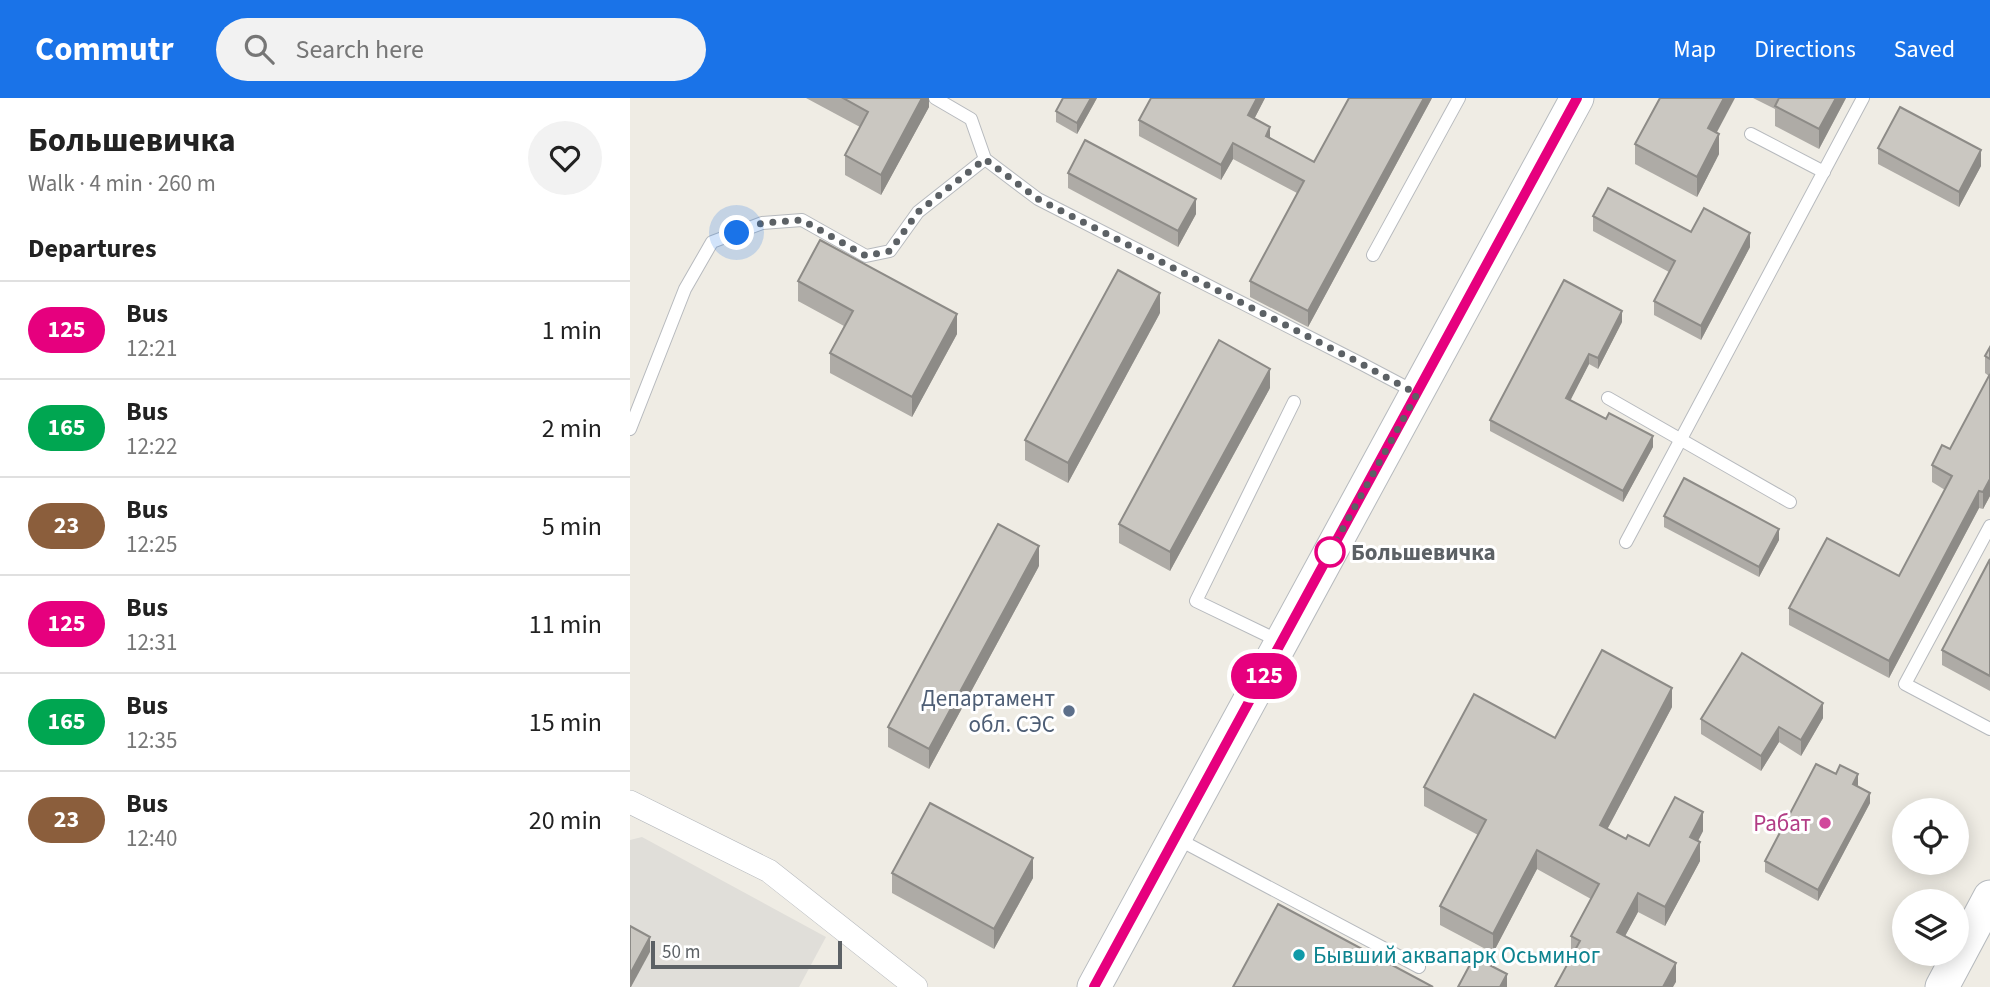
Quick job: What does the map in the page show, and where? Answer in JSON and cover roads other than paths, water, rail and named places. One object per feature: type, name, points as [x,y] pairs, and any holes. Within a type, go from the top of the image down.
[{"type":"main road","points":[[1094,987],[1577,98]]},
{"type":"main road","points":[[1942,987],[1990,897]]},
{"type":"street","points":[[630,802],[769,871],[916,987]]},
{"type":"lane","points":[[935,98],[971,120],[985,159],[1038,199],[1417,394]]},
{"type":"lane","points":[[1373,255],[1459,98]]},
{"type":"lane","points":[[1626,542],[1863,98]]},
{"type":"lane","points":[[1751,134],[1824,172]]},
{"type":"lane","points":[[630,429],[685,289],[712,242],[762,223],[802,220],[866,256],[890,251],[918,212],[985,159]]},
{"type":"lane","points":[[1608,398],[1790,502]]},
{"type":"lane","points":[[1282,643],[1196,601],[1294,402]]},
{"type":"lane","points":[[1990,526],[1905,684],[1990,729]]},
{"type":"lane","points":[[1175,838],[1419,967]]},
{"type":"place","name":"Большевичка","points":[[1330,552]]},
{"type":"place","name":"Департамент обл. СЭС","points":[[1069,711]]},
{"type":"place","name":"Рабат","points":[[1825,823]]},
{"type":"place","name":"Бывший аквапарк Осьминог","points":[[1299,955]]}]
